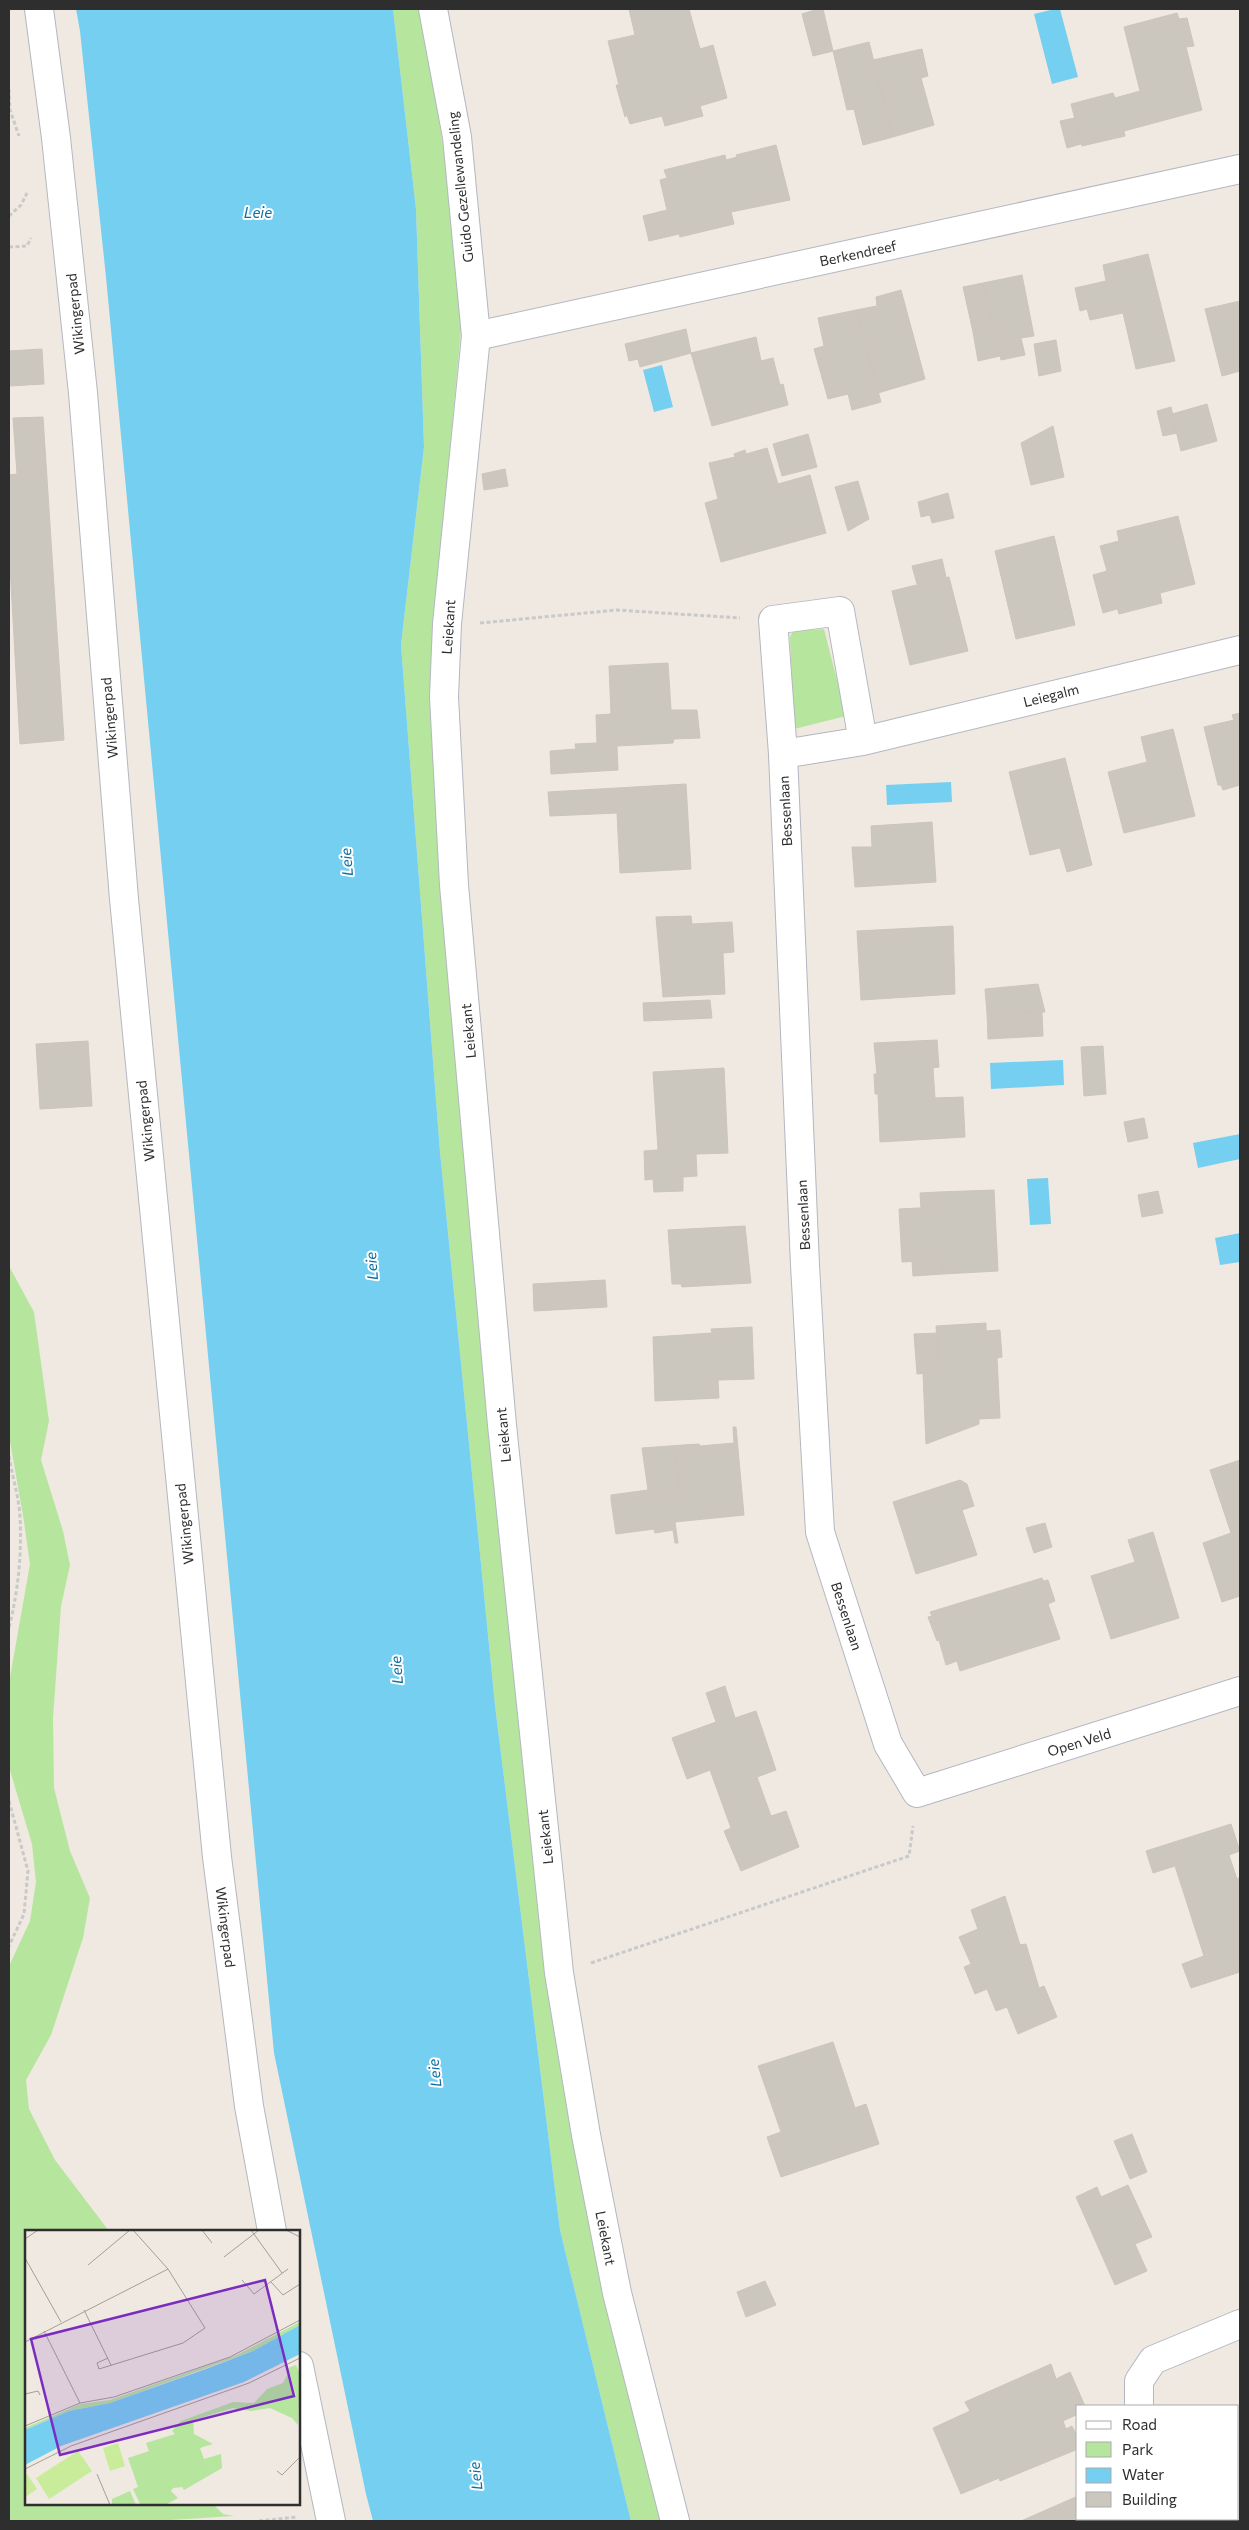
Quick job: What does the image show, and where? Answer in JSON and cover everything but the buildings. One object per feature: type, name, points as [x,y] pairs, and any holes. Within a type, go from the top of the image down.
[{"type":"street","name":"Wikingerpad","points":[[39,9],[56,138],[83,393],[129,954],[217,1857],[249,2106],[272,2230]]},
{"type":"street","name":"Guido Gezellewandeling","points":[[433,9],[457,136],[476,336]]},
{"type":"street","name":"Berkendreef","points":[[476,336],[1240,169]]},
{"type":"street","name":"Leiekant","points":[[476,336],[448,624],[444,697],[454,885],[502,1424],[559,1974],[586,2135],[617,2293],[675,2521]]},
{"type":"street","points":[[773,620],[840,611],[863,741]]},
{"type":"street","name":"Bessenlaan","points":[[773,620],[783,754],[805,1255],[820,1532],[888,1744],[917,1793]]},
{"type":"street","name":"Leiegalm","points":[[783,754],[863,741],[1240,650]]},
{"type":"street","name":"Open Veld","points":[[917,1793],[1240,1691]]},
{"type":"street","points":[[1139,2405],[1139,2380],[1153,2360],[1240,2324]]},
{"type":"street","points":[[300,2371],[331,2521]]},
{"type":"path","points":[[9,216],[21,205],[30,186]]},
{"type":"path","points":[[448,624],[617,610],[773,620]]},
{"type":"path","points":[[9,1456],[20,1515],[20,1562],[16,1597],[9,1628]]},
{"type":"path","points":[[559,1974],[910,1856],[917,1793]]},
{"type":"path","points":[[9,1801],[28,1871],[24,1914],[9,1946]]},
{"type":"green space","points":[[393,9],[421,9],[454,214],[461,329],[438,580],[536,1843],[664,2521],[631,2521],[560,2230],[495,1705],[440,1152],[401,645],[424,447],[416,209]]},
{"type":"green space","points":[[824,629],[846,716],[794,729],[790,637],[793,631]]},
{"type":"green space","points":[[9,1266],[34,1312],[49,1421],[41,1460],[63,1531],[70,1565],[61,1606],[53,1718],[54,1788],[70,1851],[90,1898],[83,1938],[51,2035],[26,2080],[29,2109],[55,2160],[108,2230],[25,2230],[25,2505],[214,2505],[223,2514],[234,2516],[154,2521],[9,2521],[9,1966],[30,1921],[36,1882],[32,1844],[9,1767],[9,1683],[30,1564],[9,1436]]},
{"type":"water","name":"Leie","points":[[76,9],[393,9],[416,209],[424,447],[401,645],[440,1152],[495,1705],[560,2230],[631,2521],[373,2521],[366,2494],[274,2053],[106,277],[80,31]]},
{"type":"water","points":[[1060,9],[1078,77],[1052,84],[1034,14]]},
{"type":"water","points":[[662,365],[673,407],[654,412],[643,370]]},
{"type":"water","points":[[951,782],[952,802],[887,805],[886,785]]},
{"type":"water","points":[[1063,1060],[1064,1085],[991,1089],[990,1063]]},
{"type":"water","points":[[1240,1134],[1240,1159],[1198,1168],[1193,1143]]},
{"type":"water","points":[[1048,1178],[1051,1224],[1030,1225],[1027,1179]]},
{"type":"water","points":[[1240,1233],[1240,1262],[1220,1265],[1215,1238]]}]
